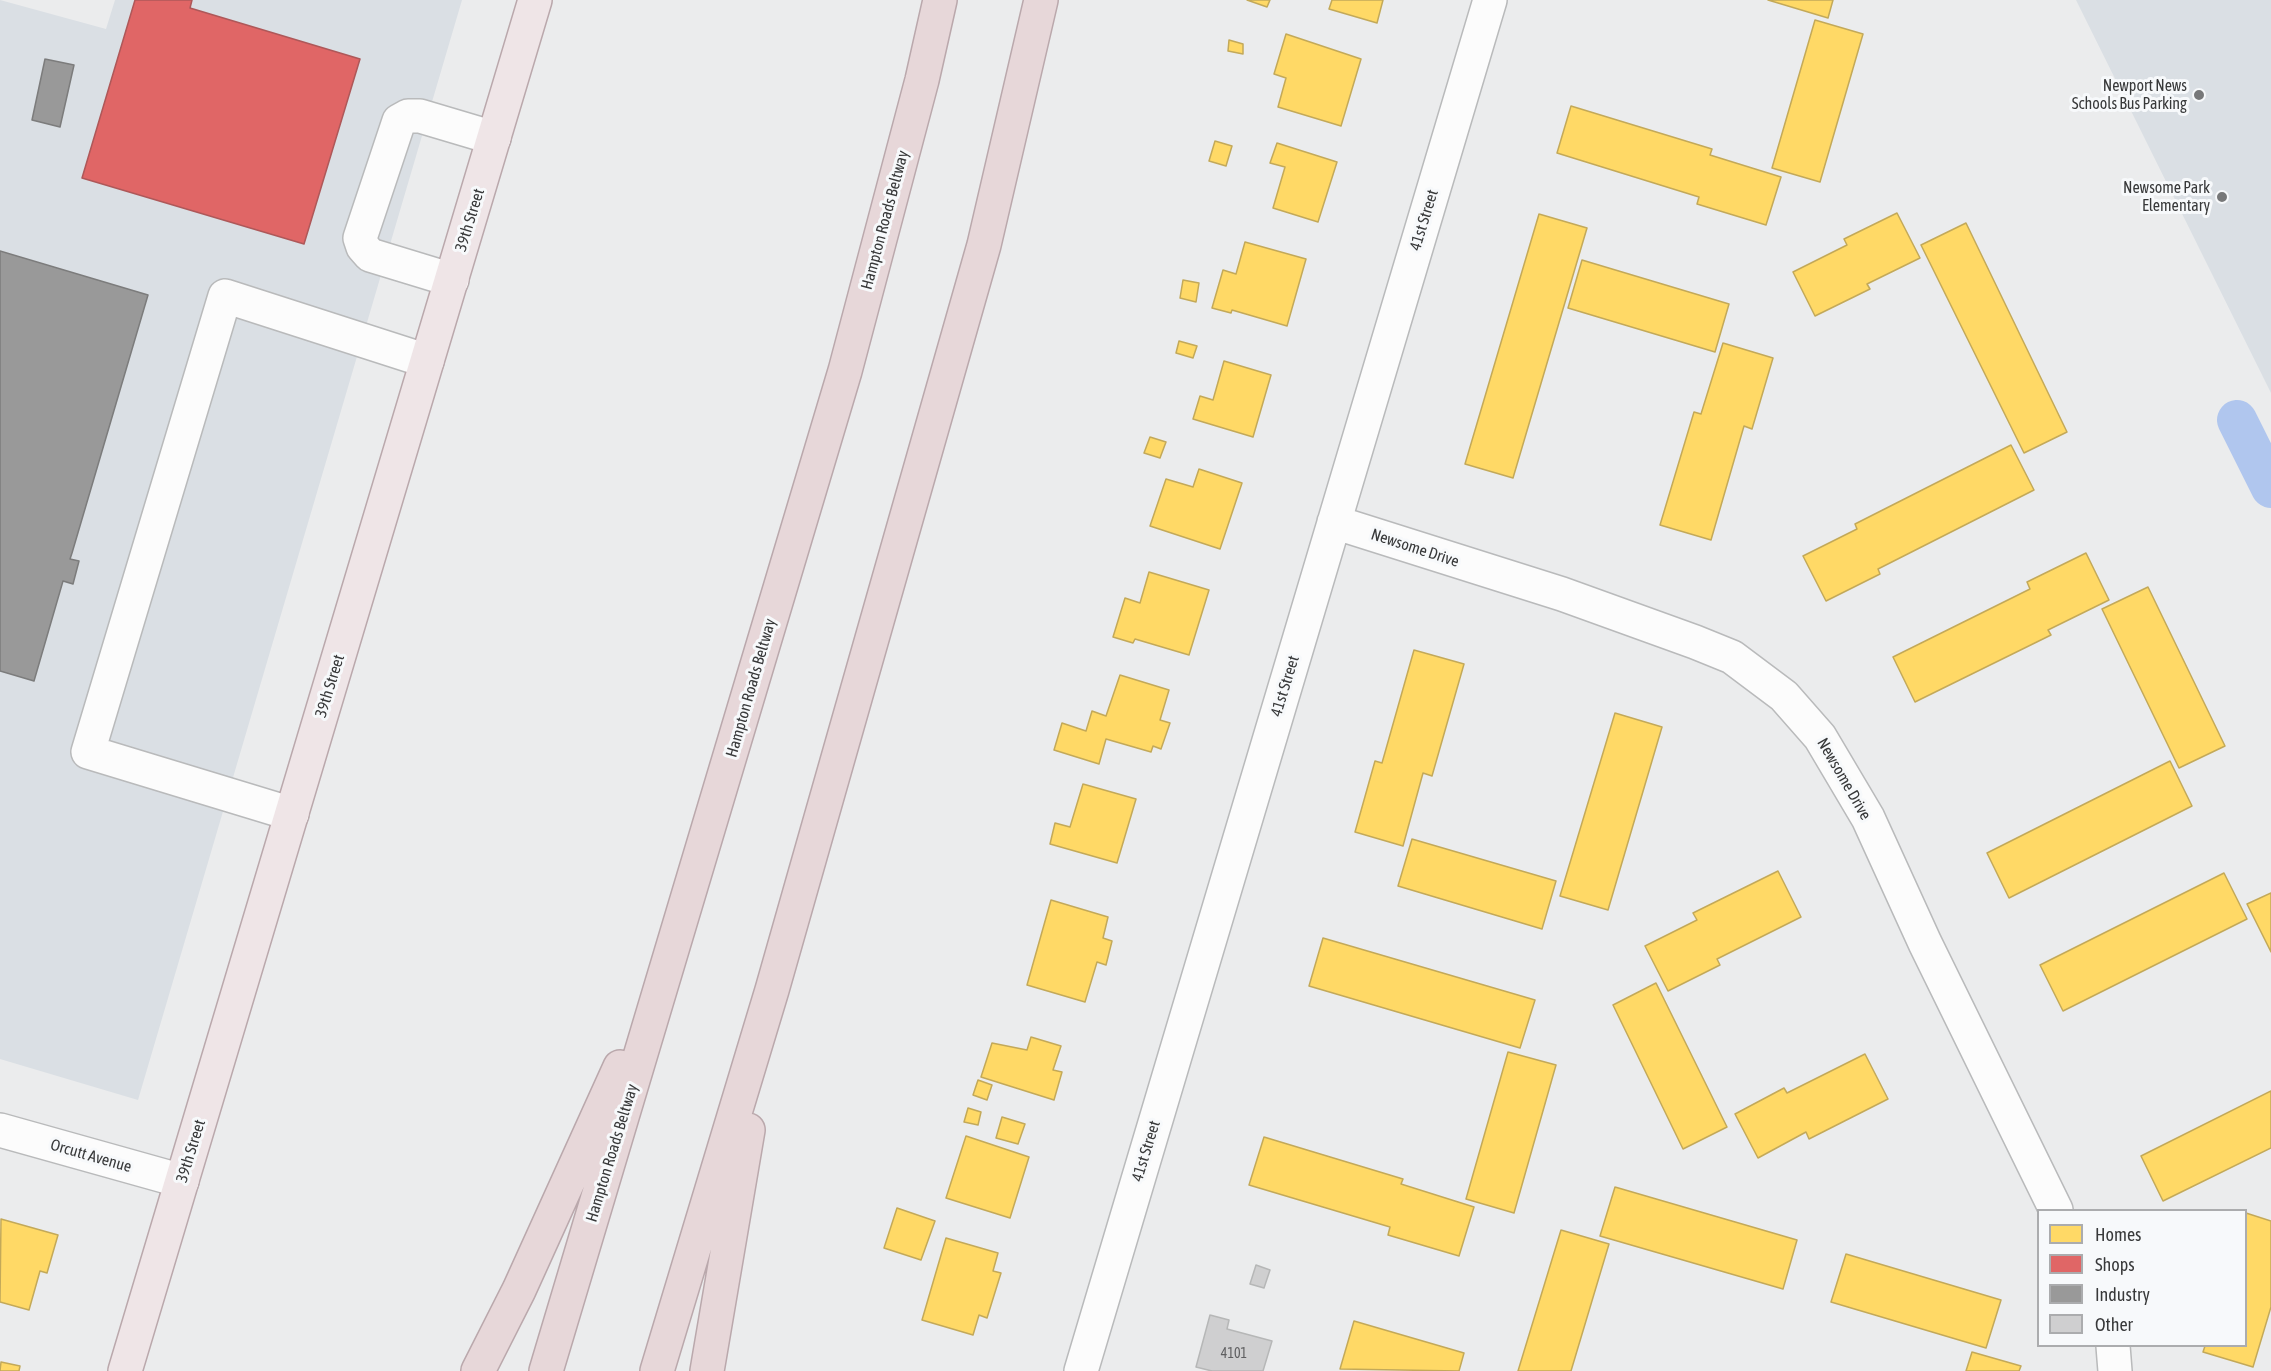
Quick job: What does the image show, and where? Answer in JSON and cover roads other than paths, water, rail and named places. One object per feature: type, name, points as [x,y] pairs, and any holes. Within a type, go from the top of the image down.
[{"type":"highway","name":"Hampton Roads Beltway","points":[[546,1371],[845,371],[922,80],[940,0]]},
{"type":"highway","points":[[657,1371],[772,990],[984,245],[1041,0]]},
{"type":"highway","points":[[478,1371],[519,1290],[674,948]]},
{"type":"highway","points":[[707,1371],[772,990]]},
{"type":"main road","name":"39th Street","points":[[125,1371],[535,0]]},
{"type":"street","name":"41st Street","points":[[1081,1371],[1490,0]]},
{"type":"street","points":[[452,280],[370,255],[363,247],[360,238],[399,121],[408,116],[420,116],[494,138]]},
{"type":"street","points":[[292,814],[88,752],[225,296],[427,361]]},
{"type":"street","name":"Newsome Drive","points":[[1334,522],[1562,594],[1695,642],[1732,657],[1784,696],[1820,737],[1868,818],[1925,943],[2056,1209]]},
{"type":"street","name":"Orcutt Avenue","points":[[0,1130],[182,1181]]},
{"type":"street","points":[[2113,1347],[2115,1371]]},
{"type":"waterway","points":[[2237,420],[2271,488]]},
{"type":"place","name":"Newport News Schools Bus Parking","points":[[2199,95]]},
{"type":"place","name":"Newsome Park Elementary","points":[[2222,197]]}]
